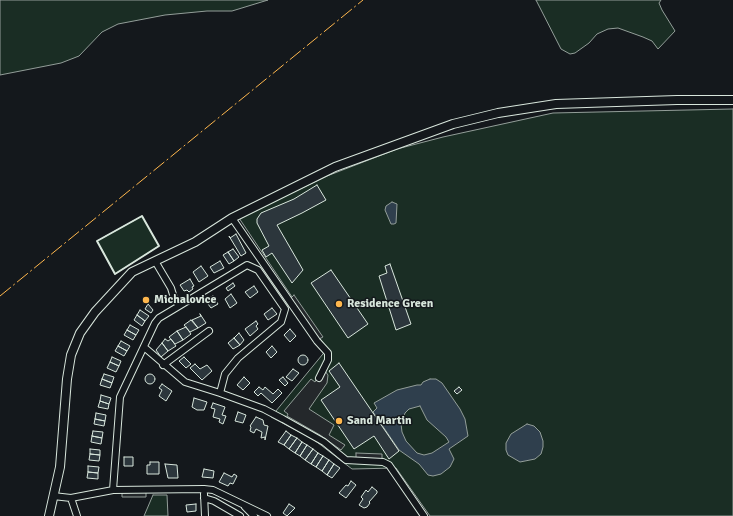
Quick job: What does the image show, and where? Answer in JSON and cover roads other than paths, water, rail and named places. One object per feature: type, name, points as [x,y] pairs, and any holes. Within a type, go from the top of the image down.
[{"type":"street","points":[[48,516],[60,467],[67,379],[71,355],[80,333],[94,312],[132,272],[196,242],[232,218],[335,167],[418,135],[453,124],[498,113],[556,104],[677,100],[733,100]]},
{"type":"street","points":[[232,218],[317,341],[328,353],[328,360],[319,378]]},
{"type":"street","points":[[154,261],[171,288],[178,306]]},
{"type":"street","points":[[113,490],[120,397],[159,318],[247,265],[258,270],[285,309],[280,322],[238,358],[225,374],[220,393]]},
{"type":"street","points":[[163,365],[209,331]]},
{"type":"street","points":[[144,347],[163,365],[185,382],[264,409],[324,442],[346,460],[384,462],[389,464],[424,516]]},
{"type":"street","points":[[53,496],[71,498],[113,490],[204,489],[213,490],[267,516]]},
{"type":"street","points":[[204,489],[205,516]]},
{"type":"street","points":[[71,498],[77,516]]},
{"type":"street","points":[[204,498],[214,501],[240,516]]},
{"type":"street","points":[[242,505],[254,516]]},
{"type":"water","points":[[392,202],[397,204],[396,223],[394,224],[391,224],[385,210],[386,206]]},
{"type":"water","points":[[430,379],[436,379],[442,383],[465,419],[468,436],[449,449],[454,459],[450,467],[441,474],[433,476],[428,475],[419,464],[399,450],[373,412],[377,408],[374,403],[397,390],[421,385],[423,382]],"holes":[[[420,406],[427,420],[446,437],[449,442],[432,453],[424,455],[417,453],[406,441],[402,432],[401,424],[405,413],[409,409]]]},
{"type":"water","points":[[527,424],[534,426],[540,432],[543,447],[541,454],[535,459],[520,462],[508,455],[506,443],[511,434]]},
{"type":"place","name":"Michalovice","points":[[146,300]]},
{"type":"place","name":"Residence Green","points":[[339,304]]},
{"type":"place","name":"Sand Martin","points":[[339,421]]}]
